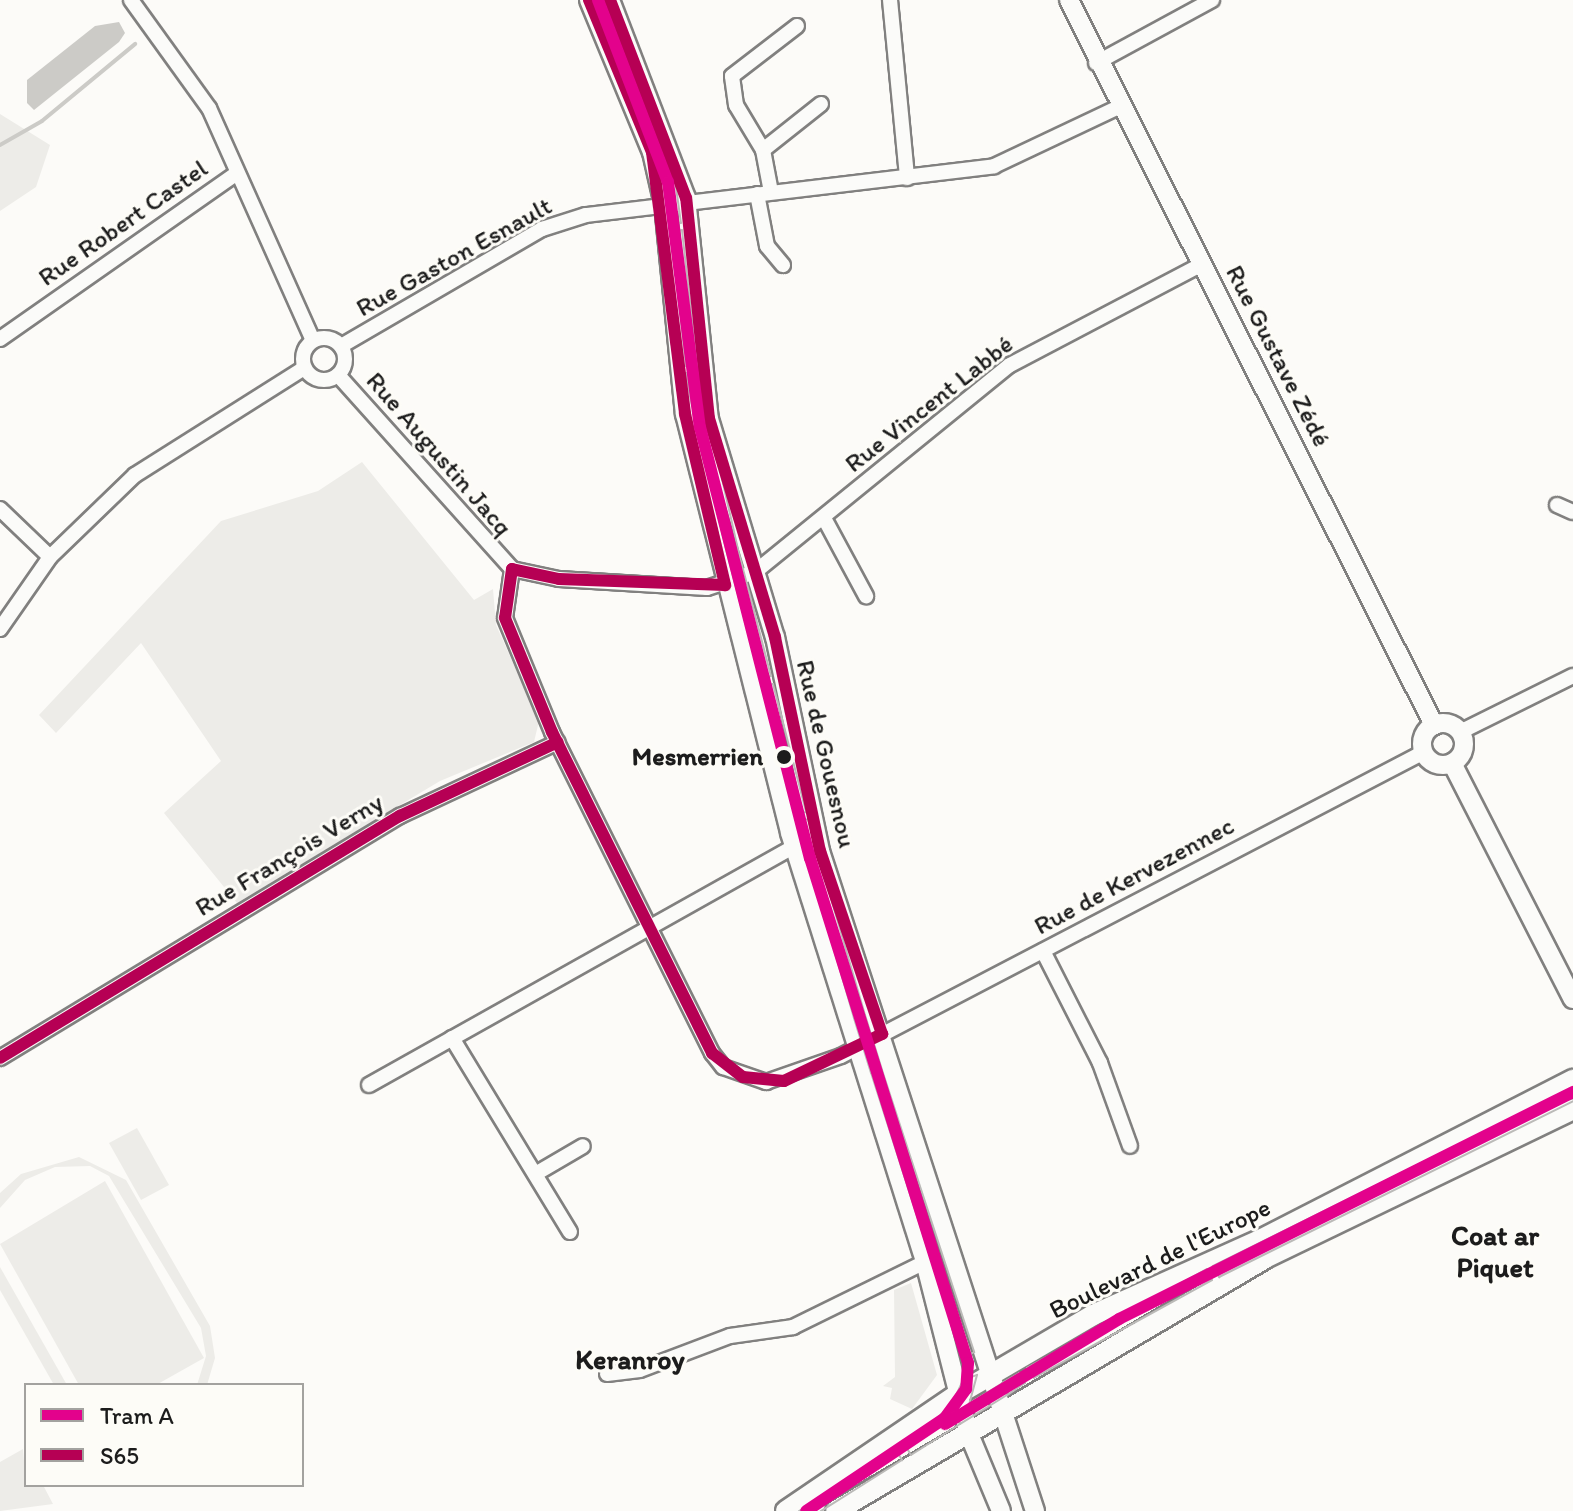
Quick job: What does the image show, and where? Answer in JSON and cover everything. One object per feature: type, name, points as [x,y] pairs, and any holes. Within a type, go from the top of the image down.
[{"type":"main road","name":"Rue de Gouesnou","points":[[589,0],[652,152],[664,205],[685,414],[741,579],[820,851],[969,1434],[1001,1511]]},
{"type":"main road","name":"Rue de Gouesnou","points":[[610,0],[686,198],[709,419],[795,846],[994,1375],[1035,1511]]},
{"type":"main road","name":"Rue Gustave Zédé","points":[[1071,5],[1096,63],[1202,264],[1434,725]]},
{"type":"main road","points":[[1434,725],[1460,732],[1463,750],[1452,763],[1432,762],[1424,752],[1434,725]]},
{"type":"main road","points":[[1452,763],[1573,999]]},
{"type":"main road","name":"Boulevard de l'Europe","points":[[786,1511],[958,1394],[1093,1315],[1260,1240],[1573,1080]]},
{"type":"main road","name":"Boulevard de l'Europe","points":[[836,1511],[1263,1259],[1573,1109]]},
{"type":"street","points":[[131,0],[209,108],[234,175],[313,340]]},
{"type":"street","points":[[890,0],[907,178]]},
{"type":"street","points":[[1096,63],[1212,0]]},
{"type":"street","points":[[783,265],[767,246],[763,150],[736,105],[732,76],[797,26]]},
{"type":"street","points":[[763,150],[821,104]]},
{"type":"street","name":"Rue Gaston Esnault","points":[[341,346],[542,229],[586,215],[664,205],[686,198],[764,193],[994,166],[1119,107]]},
{"type":"street","name":"Rue Robert Castel","points":[[0,339],[234,175]]},
{"type":"street","name":"Rue Vincent Labbé","points":[[741,579],[824,518],[1010,365],[1202,264]]},
{"type":"street","points":[[313,340],[341,346],[338,375],[319,380],[304,368],[303,352],[313,340]]},
{"type":"street","points":[[0,629],[50,557],[173,446],[304,368]]},
{"type":"street","name":"Rue Augustin Jacq","points":[[338,375],[512,569],[559,579],[741,579]]},
{"type":"street","points":[[1557,505],[1573,512]]},
{"type":"street","points":[[0,509],[50,557]]},
{"type":"street","points":[[824,518],[866,596]]},
{"type":"street","points":[[512,569],[505,618],[558,742],[653,925]]},
{"type":"street","points":[[1460,732],[1573,676]]},
{"type":"street","name":"Rue François Verny","points":[[0,1058],[400,816],[558,742]]},
{"type":"street","name":"Rue de Kervezennec","points":[[653,925],[723,1067],[784,1081],[867,1042],[1424,752]]},
{"type":"street","points":[[369,1085],[795,846]]},
{"type":"street","points":[[1043,951],[1100,1063],[1130,1146]]},
{"type":"street","points":[[452,1038],[527,1175],[570,1232]]},
{"type":"street","points":[[527,1175],[583,1146]]},
{"type":"street","points":[[607,1374],[640,1370],[730,1336],[793,1327],[925,1262]]},
{"type":"shaded area","points":[[119,22],[125,33],[119,42],[34,110],[27,103],[27,80],[95,26]]},
{"type":"shaded area","points":[[0,114],[50,145],[36,187],[0,211]]},
{"type":"shaded area","points":[[362,462],[474,600],[493,589],[496,625],[539,721],[534,742],[440,781],[237,903],[164,813],[221,761],[141,643],[56,733],[39,715],[221,521],[318,491]]},
{"type":"shaded area","points":[[137,1128],[169,1185],[141,1200],[109,1143]]},
{"type":"shaded area","points":[[79,1157],[126,1180],[210,1326],[215,1358],[208,1383],[198,1383],[206,1356],[201,1328],[109,1176],[90,1166],[55,1167],[25,1180],[0,1208],[0,1193],[21,1174]]},
{"type":"shaded area","points":[[105,1181],[204,1358],[160,1383],[78,1383],[0,1244]]},
{"type":"shaded area","points":[[0,1267],[66,1383],[53,1383],[0,1290]]},
{"type":"shaded area","points":[[911,1283],[937,1375],[912,1409],[890,1399],[892,1388],[883,1386],[895,1377],[894,1290]]},
{"type":"shaded area","points":[[23,1449],[24,1487],[44,1487],[53,1504],[0,1511],[0,1462]]},
{"type":"waterway","points":[[0,145],[42,121],[135,44]]},
{"type":"tram line","name":"A","points":[[598,0],[668,182],[700,427],[810,858],[968,1363],[966,1389],[945,1418],[806,1511]]},
{"type":"tram line","points":[[606,0],[667,150],[675,180],[663,182],[662,175],[673,173]]},
{"type":"tram line","points":[[675,180],[681,223],[670,224],[663,182],[675,180]]},
{"type":"tram line","points":[[682,230],[697,365],[686,366],[671,232],[682,230]]},
{"type":"tram line","points":[[698,372],[738,550],[727,553],[686,373],[698,372]]},
{"type":"tram line","points":[[738,550],[753,607],[742,610],[727,553],[738,550]]},
{"type":"tram line","points":[[753,607],[771,676],[760,679],[742,610],[753,607]]},
{"type":"tram line","points":[[773,684],[806,812],[795,815],[762,686],[773,684]]},
{"type":"tram line","points":[[808,819],[865,1015],[854,1018],[797,822],[808,819]]},
{"type":"tram line","points":[[865,1015],[882,1070],[871,1073],[854,1018],[865,1015]]},
{"type":"tram line","points":[[882,1070],[974,1352],[963,1359],[871,1073],[882,1070]]},
{"type":"tram line","points":[[1573,1088],[1213,1266],[1219,1277],[1573,1101]]},
{"type":"tram line","name":"A","points":[[945,1424],[1119,1319],[1573,1092]]},
{"type":"tram line","points":[[1207,1269],[1212,1280],[1034,1378],[1027,1368],[1207,1269]]},
{"type":"tram line","points":[[1019,1373],[1025,1383],[1007,1395],[1002,1383],[1019,1373]]},
{"type":"tram line","points":[[977,1375],[969,1404],[1002,1383],[1007,1395],[960,1424],[951,1406],[963,1380],[977,1375]]},
{"type":"tram line","points":[[951,1406],[960,1424],[911,1455],[905,1445],[951,1406]]},
{"type":"tram line","points":[[799,1511],[896,1450],[902,1460],[821,1511]]},
{"type":"transit line","name":"S65","points":[[589,0],[652,152],[685,414],[725,585],[559,579],[512,569],[505,618],[552,732],[712,1053],[743,1077],[784,1081],[882,1034],[820,851],[775,637],[709,419],[686,198],[610,0]]},
{"type":"transit line","name":"S65","points":[[0,1058],[400,816],[558,742]]},
{"type":"place","name":"Mesmerrien","points":[[784,757]]},
{"type":"district","name":"Coat ar Piquet","points":[[1495,1251]]},
{"type":"district","name":"Keranroy","points":[[630,1359]]}]
